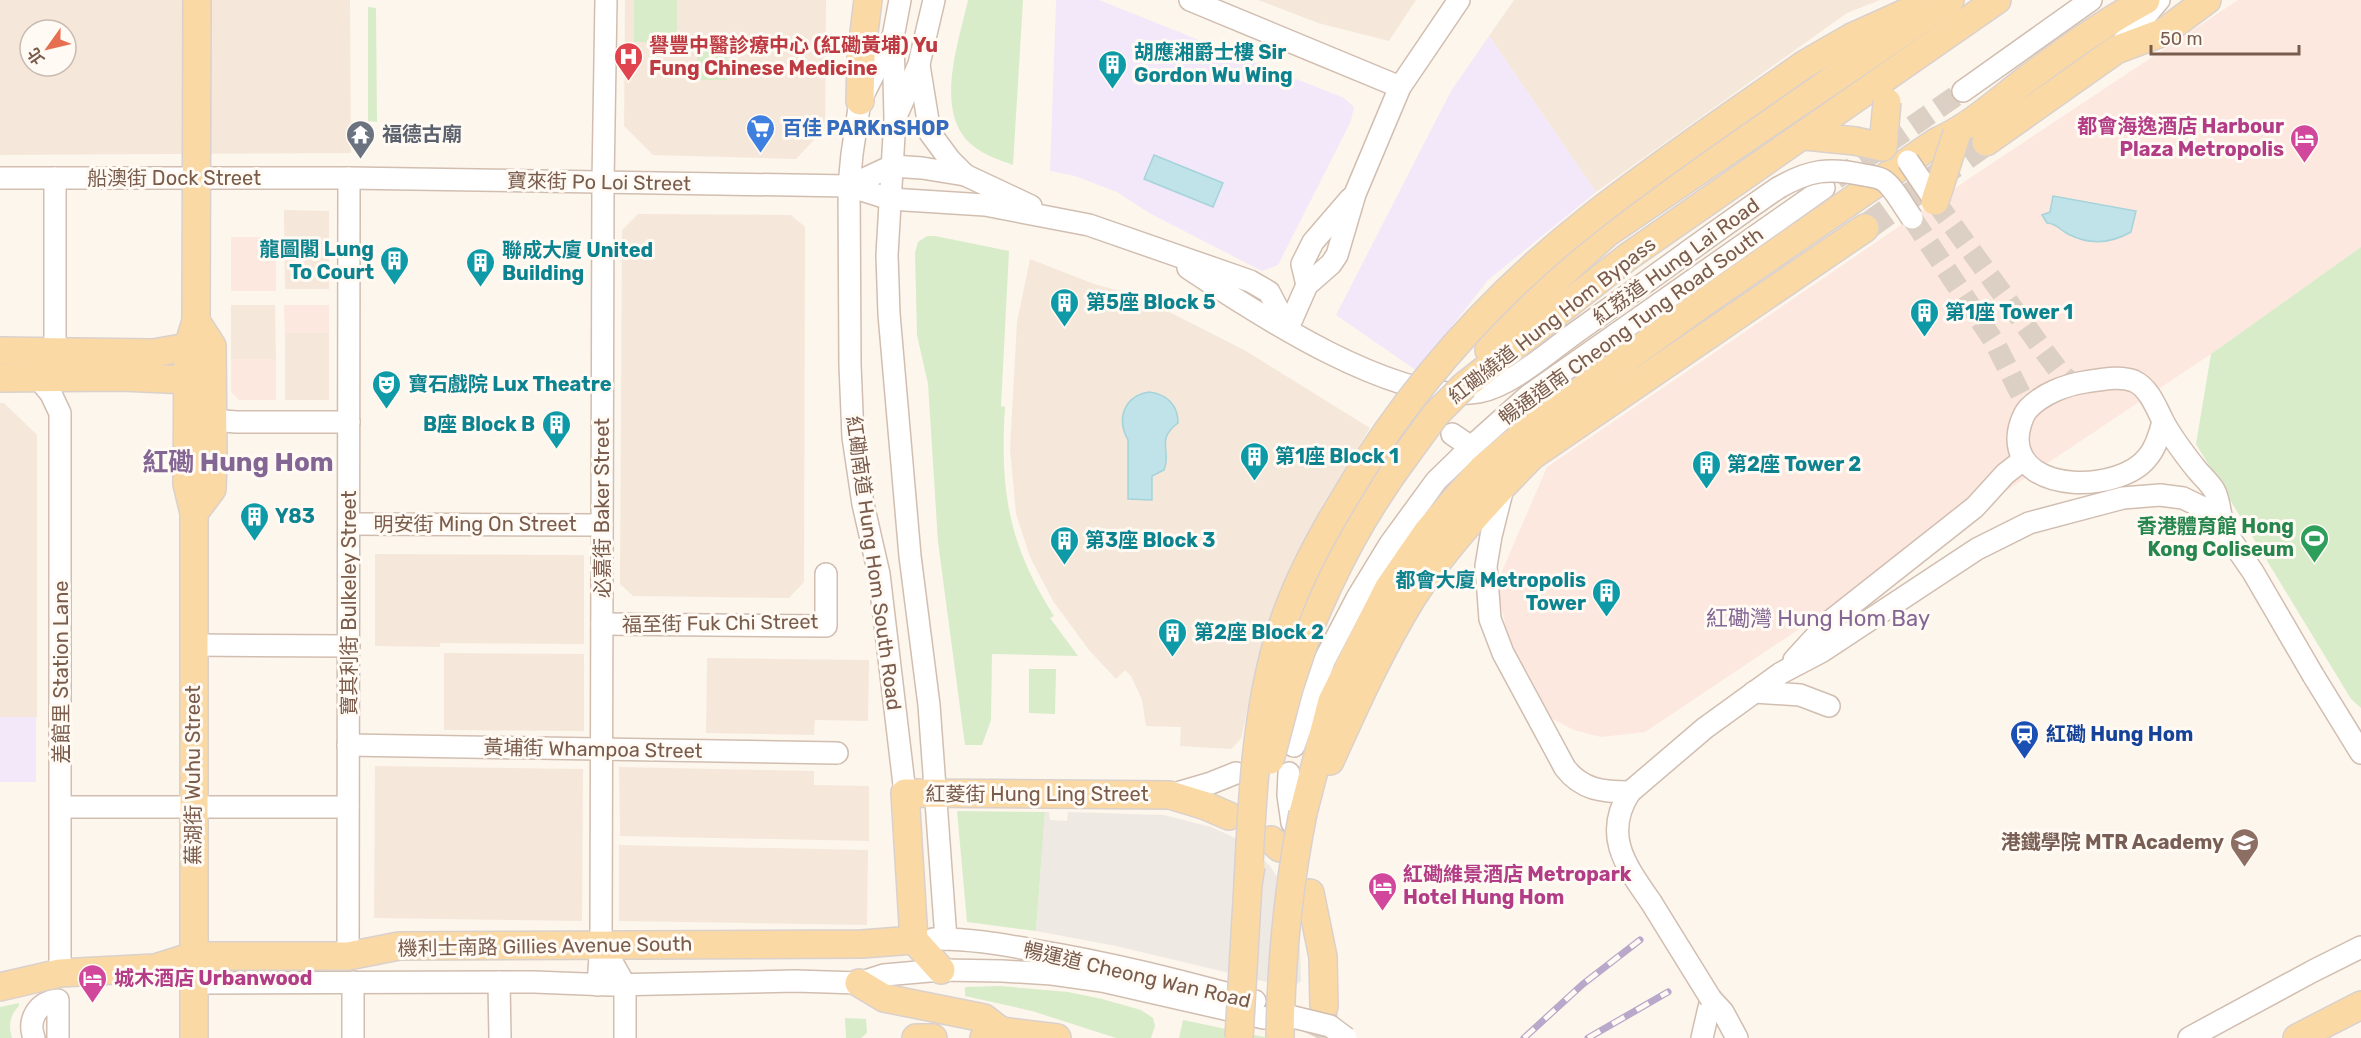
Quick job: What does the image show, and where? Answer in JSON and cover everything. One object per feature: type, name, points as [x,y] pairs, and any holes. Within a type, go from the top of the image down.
[{"type":"main road","name":"蕪湖街 Wuhu Street","points":[[194,1038],[194,513],[187,484],[188,347],[196,321],[197,0]]},
{"type":"main road","points":[[860,101],[861,57],[868,0]]},
{"type":"main road","points":[[1248,884],[1253,780],[1259,731],[1278,639],[1301,578],[1321,539],[1364,466],[1413,395],[1483,315],[1592,217],[1805,64],[1852,37],[1935,0]]},
{"type":"main road","points":[[1464,386],[1501,336],[1545,290],[1607,233],[1950,0]]},
{"type":"main road","name":"紅磡繞道 Hung Hom Bypass","points":[[1239,1038],[1248,884],[1266,778],[1278,729],[1302,646],[1324,591],[1350,539],[1379,492],[1437,414],[1464,386],[1629,256],[1805,136],[1840,107],[1997,0]]},
{"type":"main road","points":[[1283,1027],[1281,983],[1298,818],[1332,701],[1388,589],[1428,531],[1482,469],[1546,416],[1703,303],[1936,142],[1957,133],[2086,38],[2146,0]]},
{"type":"main road","points":[[1986,142],[2116,50],[2164,32],[2207,0]]},
{"type":"main road","points":[[1882,179],[1882,147],[1887,102],[1900,67]]},
{"type":"main road","points":[[1935,201],[1957,133]]},
{"type":"main road","points":[[1805,136],[1855,141],[1882,147],[1908,161]]},
{"type":"main road","points":[[1298,818],[1353,708],[1413,598],[1451,547],[1504,484],[1533,455],[1865,228]]},
{"type":"main road","points":[[194,513],[212,489],[213,420],[213,346],[196,321]]},
{"type":"main road","points":[[0,351],[153,353],[188,347]]},
{"type":"main road","points":[[153,353],[189,380],[213,420]]},
{"type":"main road","points":[[0,378],[189,380]]},
{"type":"main road","name":"紅菱街 Hung Ling Street","points":[[905,793],[1170,795],[1229,816]]},
{"type":"main road","name":"紅磡南道 Hung Hom South Road","points":[[905,793],[914,940]]},
{"type":"main road","points":[[1310,893],[1323,957],[1324,1006]]},
{"type":"main road","points":[[914,940],[941,970]]},
{"type":"main road","name":"機利士南路 Gillies Avenue South","points":[[0,987],[60,973],[155,968],[193,956],[350,969],[399,945],[862,944],[914,940]]},
{"type":"main road","points":[[859,983],[884,998],[984,1018],[992,1034],[1048,1037]]},
{"type":"main road","points":[[2297,1038],[2361,1005]]},
{"type":"main road","points":[[916,1038],[933,1038]]},
{"type":"street","name":"必嘉街 Baker Street","points":[[598,985],[601,943],[603,182],[606,0]]},
{"type":"street","name":"紅磡南道 Hung Hom South Road","points":[[900,0],[893,37],[895,118],[887,255],[889,314],[910,556],[929,705],[946,939]]},
{"type":"street","name":"紅磡南道 Hung Hom South Road","points":[[895,118],[919,64],[934,0]]},
{"type":"street","points":[[1190,0],[1400,87]]},
{"type":"street","points":[[1288,328],[1307,285],[1302,264],[1310,249],[1355,194],[1400,87],[1459,0]]},
{"type":"street","points":[[1963,92],[2091,0]]},
{"type":"street","points":[[2116,50],[2159,0]]},
{"type":"street","name":"紅磡南道 Hung Hom South Road","points":[[893,37],[860,101],[849,186],[850,365],[853,437],[863,504],[879,574],[905,793]]},
{"type":"street","points":[[919,64],[930,133],[950,160],[965,175]]},
{"type":"street","points":[[1908,161],[1935,201]]},
{"type":"street","points":[[849,186],[892,166],[965,175],[1059,219]]},
{"type":"street","name":"紅荔道 Hung Lai Road","points":[[1288,328],[1377,376],[1435,390],[1478,392],[1498,386],[1778,188],[1808,173],[1836,170],[1882,179]]},
{"type":"street","name":"船澳街 Dock Street","points":[[0,178],[349,178]]},
{"type":"street","points":[[55,178],[55,352]]},
{"type":"street","name":"寶來街 Po Loi Street","points":[[349,178],[849,186]]},
{"type":"street","name":"寶其利街 Bulkeley Street","points":[[349,178],[348,807],[353,1038]]},
{"type":"street","points":[[1882,179],[1912,218]]},
{"type":"street","points":[[849,186],[890,199],[985,206],[1089,225],[1250,281],[1269,292],[1288,328]]},
{"type":"street","name":"暢通道南 Cheong Tung Road South","points":[[1294,746],[1324,661],[1357,598],[1390,544],[1436,481],[1528,396],[1824,188]]},
{"type":"street","name":"紅荔道 Hung Lai Road","points":[[1377,376],[1412,408]]},
{"type":"street","name":"差館里 Station Lane","points":[[38,378],[51,394],[60,412],[60,973]]},
{"type":"street","points":[[2163,421],[2158,441],[2147,459],[2126,474],[2109,480],[2058,480],[2038,474],[2019,453],[2018,435],[2028,409],[2048,395],[2072,384],[2114,378],[2133,381],[2151,398],[2163,421],[2195,468],[2216,492],[2220,516],[2231,540],[2253,572],[2361,753]]},
{"type":"street","points":[[213,420],[349,422]]},
{"type":"street","points":[[1452,434],[1471,447]]},
{"type":"street","points":[[1781,673],[1828,623],[1975,507],[2005,474],[2023,460]]},
{"type":"street","points":[[1504,484],[1492,527],[1486,566],[1488,604],[1495,636],[1564,768],[1572,777],[1597,790],[1630,792]]},
{"type":"street","points":[[1737,1038],[1723,1012],[1711,999],[1628,868],[1617,834],[1618,814],[1630,792],[1705,728],[1781,673],[1821,652],[1977,549],[2029,523],[2123,498],[2160,495],[2183,498],[2220,516]]},
{"type":"street","name":"明安街 Ming On Street","points":[[349,524],[602,525]]},
{"type":"street","name":"福至街 Fuk Chi Street","points":[[602,624],[826,626],[826,574]]},
{"type":"street","points":[[193,645],[349,646]]},
{"type":"street","points":[[1754,692],[1800,695],[1829,706]]},
{"type":"street","name":"黃埔街 Whampoa Street","points":[[348,745],[837,753]]},
{"type":"street","points":[[1170,795],[1236,773]]},
{"type":"street","points":[[1289,773],[1288,795],[1298,818]]},
{"type":"street","points":[[61,807],[348,807]]},
{"type":"street","name":"暢運道 Cheong Wan Road","points":[[914,940],[946,939],[1078,957],[1154,984]]},
{"type":"street","name":"必嘉街 Baker Street","points":[[601,943],[625,985],[625,1038]]},
{"type":"street","points":[[2189,1038],[2361,947]]},
{"type":"street","name":"機利士南路 Gillies Avenue South","points":[[194,983],[350,969],[499,982],[598,985],[795,981],[859,983],[884,975],[941,970]]},
{"type":"street","name":"暢運道 Cheong Wan Road","points":[[941,970],[1052,974],[1102,981],[1154,984],[1265,1004],[1283,1027],[1330,1026],[1346,1038]]},
{"type":"street","points":[[499,982],[500,1038]]},
{"type":"street","points":[[1702,1038],[1711,999]]},
{"type":"street","points":[[34,1038],[31,1027],[34,1014],[42,1005],[58,1000],[58,1038]]},
{"type":"shaded area","points":[[0,0],[350,0],[351,153],[0,155]]},
{"type":"shaded area","points":[[625,0],[826,0],[825,128],[796,159],[653,155],[624,126]]},
{"type":"shaded area","points":[[1056,0],[1099,0],[1344,98],[1354,107],[1351,121],[1278,265],[1262,271],[1149,213],[1117,192],[1075,176],[1050,171]]},
{"type":"shaded area","points":[[1258,0],[1416,0],[1389,41],[1318,23]]},
{"type":"shaded area","points":[[1514,0],[1880,0],[1847,13],[1596,192],[1489,36]]},
{"type":"shaded area","points":[[2238,0],[2361,0],[2361,247],[2211,354],[1645,732],[1601,737],[1574,730],[1547,716],[1511,649],[1496,585],[1547,467],[1970,178]]},
{"type":"shaded area","points":[[1489,36],[1596,192],[1488,280],[1417,371],[1336,315],[1451,91]]},
{"type":"shaded area","points":[[284,210],[329,211],[329,289],[285,289]]},
{"type":"shaded area","points":[[638,214],[791,215],[805,227],[804,582],[789,598],[633,596],[620,584],[622,230]]},
{"type":"shaded area","points":[[231,237],[276,237],[276,291],[231,291]]},
{"type":"shaded area","points":[[1030,259],[1094,284],[1138,296],[1246,351],[1370,428],[1323,504],[1260,652],[1241,739],[1231,749],[1180,746],[1181,727],[1146,726],[1142,700],[1131,676],[1125,670],[1116,679],[1089,650],[1053,601],[1030,557],[1016,514],[1010,450],[1017,322]]},
{"type":"shaded area","points":[[231,305],[275,305],[276,359],[231,359]]},
{"type":"shaded area","points":[[284,305],[329,305],[329,333],[285,333]]},
{"type":"shaded area","points":[[285,333],[329,333],[329,400],[285,400]]},
{"type":"shaded area","points":[[231,359],[276,359],[276,400],[239,400],[231,392]]},
{"type":"shaded area","points":[[0,403],[4,403],[37,435],[37,717],[0,717]]},
{"type":"shaded area","points":[[375,554],[584,555],[584,644],[440,643],[440,647],[375,646]]},
{"type":"shaded area","points":[[444,653],[584,654],[584,731],[444,730]]},
{"type":"shaded area","points":[[707,658],[869,660],[868,721],[815,720],[814,735],[706,733]]},
{"type":"shaded area","points":[[0,717],[36,717],[36,782],[0,782]]},
{"type":"shaded area","points":[[375,766],[583,769],[582,921],[374,918]]},
{"type":"shaded area","points":[[619,767],[814,771],[814,785],[869,786],[869,841],[620,836]]},
{"type":"shaded area","points":[[1045,812],[1049,812],[1050,820],[1067,821],[1068,812],[1164,815],[1211,827],[1255,851],[1270,866],[1286,891],[1294,916],[1300,950],[1301,981],[1292,988],[1116,946],[1036,931]]},
{"type":"shaded area","points":[[619,845],[868,850],[867,925],[619,921]]},
{"type":"green space","points":[[634,0],[677,0],[677,42],[634,42]]},
{"type":"green space","points":[[968,0],[1023,0],[1013,165],[972,145],[960,131],[954,114],[951,96],[952,76]]},
{"type":"green space","points":[[368,7],[376,8],[377,122],[368,121]]},
{"type":"green space","points":[[697,44],[727,44],[727,80],[697,80]]},
{"type":"green space","points":[[927,236],[1009,251],[1001,406],[1005,407],[1004,465],[1010,516],[1026,565],[1054,616],[1050,618],[1078,656],[992,654],[991,720],[982,745],[965,745],[938,542],[928,384],[917,335],[915,253],[918,242]]},
{"type":"green space","name":"香港體育館 Hong Kong Coliseum","points":[[2361,247],[2361,708],[2351,699],[2196,444],[2211,354]]},
{"type":"green space","points":[[1029,669],[1056,669],[1055,714],[1029,713]]},
{"type":"green space","points":[[957,811],[1045,812],[1036,931],[967,922]]},
{"type":"green space","points":[[1000,986],[1068,992],[1102,999],[1141,1010],[1153,1018],[1155,1026],[1151,1038],[1116,1038],[1032,1011],[965,996],[965,987]]},
{"type":"green space","points":[[19,1003],[11,1020],[12,1038],[0,1038],[0,1007]]},
{"type":"green space","points":[[845,1018],[866,1019],[867,1033],[861,1038],[846,1038]]},
{"type":"green space","points":[[1183,1020],[1269,1038],[1179,1038]]},
{"type":"water","points":[[1154,155],[1223,183],[1213,207],[1144,179]]},
{"type":"water","points":[[2053,196],[2136,211],[2131,232],[2100,242],[2076,238],[2055,225],[2047,223],[2042,215],[2050,212]]},
{"type":"water","points":[[1149,392],[1161,395],[1170,401],[1176,411],[1178,423],[1167,435],[1164,470],[1152,476],[1152,500],[1128,499],[1128,440],[1124,432],[1123,417],[1128,403],[1133,398]]},
{"type":"tunnel","points":[[1836,179],[1963,91]]},
{"type":"tunnel","points":[[1865,228],[1986,142]]},
{"type":"tunnel","points":[[1935,201],[2044,351],[2072,384]]},
{"type":"tunnel","points":[[1912,218],[1995,343],[2028,409]]},
{"type":"tunnel","points":[[1317,1038],[1324,1024],[1324,1006]]},
{"type":"railway","points":[[1524,1038],[1583,984],[1640,940]]},
{"type":"railway","points":[[1588,1038],[1668,992]]},
{"type":"place","name":"譽豐中醫診療中心 (紅磡黃埔) Yu Fung Chinese Medicine","points":[[628,82]]},
{"type":"place","name":"胡應湘爵士樓 Sir Gordon Wu Wing","points":[[1113,90]]},
{"type":"place","name":"百佳 PARKnSHOP","points":[[761,154]]},
{"type":"place","name":"福德古廟","points":[[361,160]]},
{"type":"place","name":"都會海逸酒店 Harbour Plaza Metropolis","points":[[2305,164]]},
{"type":"place","name":"龍圖閣 Lung To Court","points":[[395,286]]},
{"type":"place","name":"聯成大廈 United Building","points":[[481,288]]},
{"type":"place","name":"第5座 Block 5","points":[[1065,328]]},
{"type":"place","name":"第1座 Tower 1","points":[[1924,338]]},
{"type":"place","name":"寶石戲院 Lux Theatre","points":[[387,410]]},
{"type":"place","name":"B座 Block B","points":[[556,450]]},
{"type":"place","name":"第1座 Block 1","points":[[1254,482]]},
{"type":"place","name":"第2座 Tower 2","points":[[1706,490]]},
{"type":"place","name":"Y83","points":[[254,542]]},
{"type":"place","name":"香港體育館 Hong Kong Coliseum","points":[[2315,564]]},
{"type":"place","name":"第3座 Block 3","points":[[1064,566]]},
{"type":"place","name":"都會大廈 Metropolis Tower","points":[[1607,618]]},
{"type":"place","name":"第2座 Block 2","points":[[1173,658]]},
{"type":"place","name":"紅磡 Hung Hom","points":[[2025,760]]},
{"type":"place","name":"港鐵學院 MTR Academy","points":[[2245,868]]},
{"type":"place","name":"紅磡維景酒店 Metropark Hotel Hung Hom","points":[[1382,912]]},
{"type":"place","name":"城木酒店 Urbanwood","points":[[93,1004]]},
{"type":"district","name":"紅磡 Hung Hom","points":[[238,462]]},
{"type":"district","name":"紅磡灣 Hung Hom Bay","points":[[1818,618]]}]
